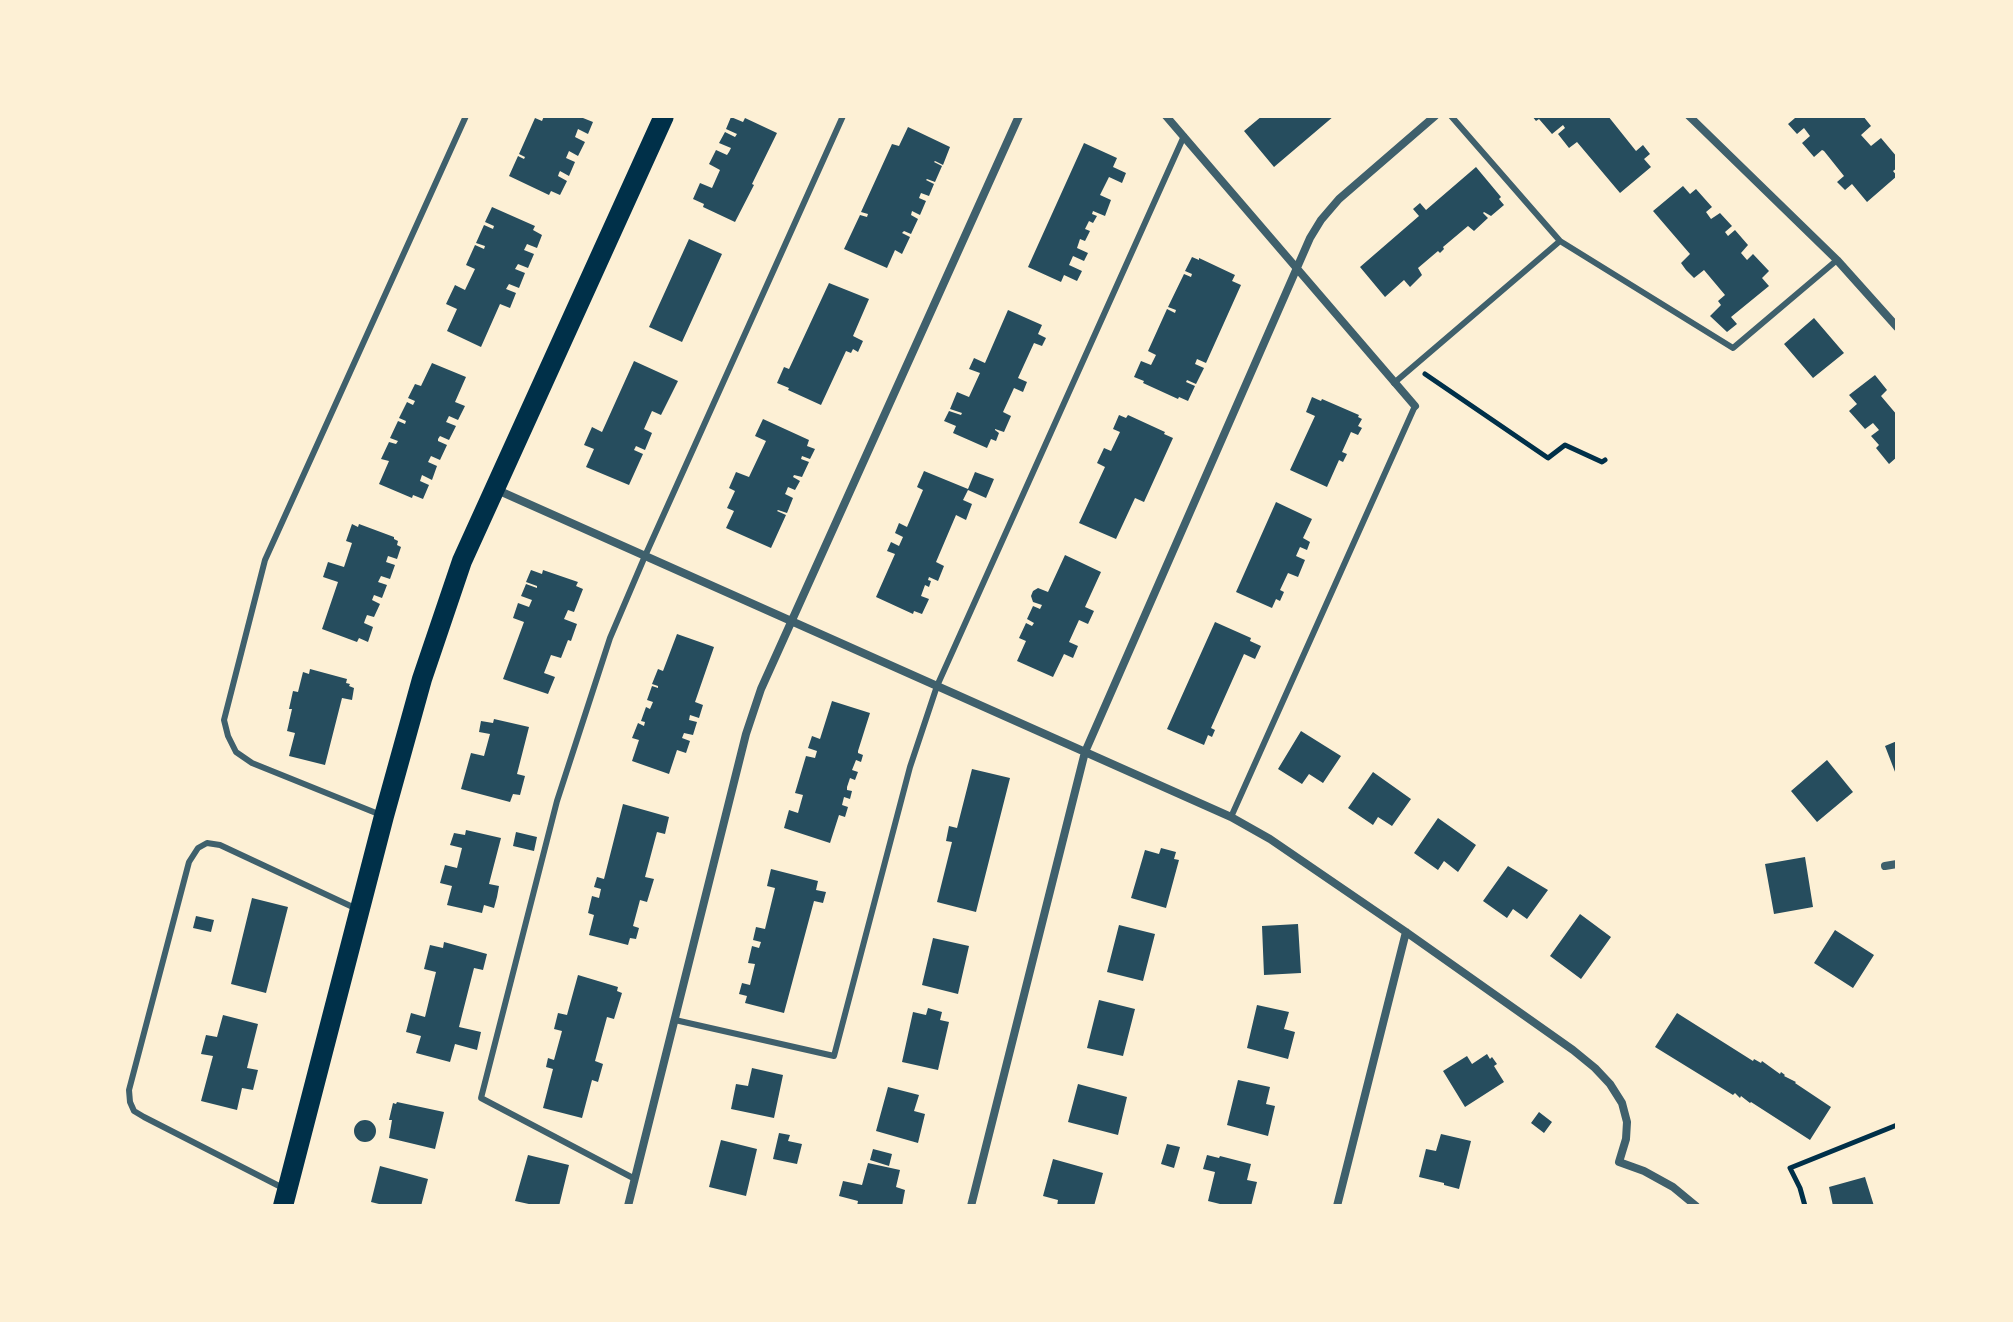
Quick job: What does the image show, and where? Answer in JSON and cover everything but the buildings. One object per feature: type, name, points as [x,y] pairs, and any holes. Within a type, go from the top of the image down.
[{"type":"main road","points":[[286,1198],[384,816],[422,679],[462,561],[664,116]]},
{"type":"street","points":[[628,1206],[746,734],[761,689],[1019,116]]},
{"type":"street","points":[[1166,116],[1415,406]]},
{"type":"street","points":[[971,1206],[1085,752],[1310,238],[1339,199],[1435,116]]},
{"type":"street","points":[[1689,116],[1837,260],[1897,327]]},
{"type":"street","points":[[495,489],[1231,817],[1270,839],[1595,1068],[1622,1103],[1627,1122],[1619,1162],[1673,1187],[1696,1206]]},
{"type":"street","points":[[1885,866],[1897,864]]},
{"type":"street","points":[[1337,1206],[1406,932]]},
{"type":"lane","points":[[384,816],[252,763],[236,752],[224,720],[265,560],[466,116]]},
{"type":"lane","points":[[635,1179],[481,1098],[557,801],[610,638],[843,116]]},
{"type":"lane","points":[[1451,116],[1560,241],[1733,348],[1837,260]]},
{"type":"lane","points":[[675,1020],[834,1056],[910,767],[937,686],[1184,136]]},
{"type":"lane","points":[[1394,383],[1560,241]]},
{"type":"lane","points":[[1231,817],[1415,406]]},
{"type":"lane","points":[[286,1198],[134,1111],[129,1090],[189,862],[198,848],[207,843],[220,845],[361,910]]},
{"type":"path","points":[[1414,367],[1548,458],[1565,445],[1602,462],[1605,460]]},
{"type":"path","points":[[1805,1206],[1790,1168],[1897,1125]]}]
